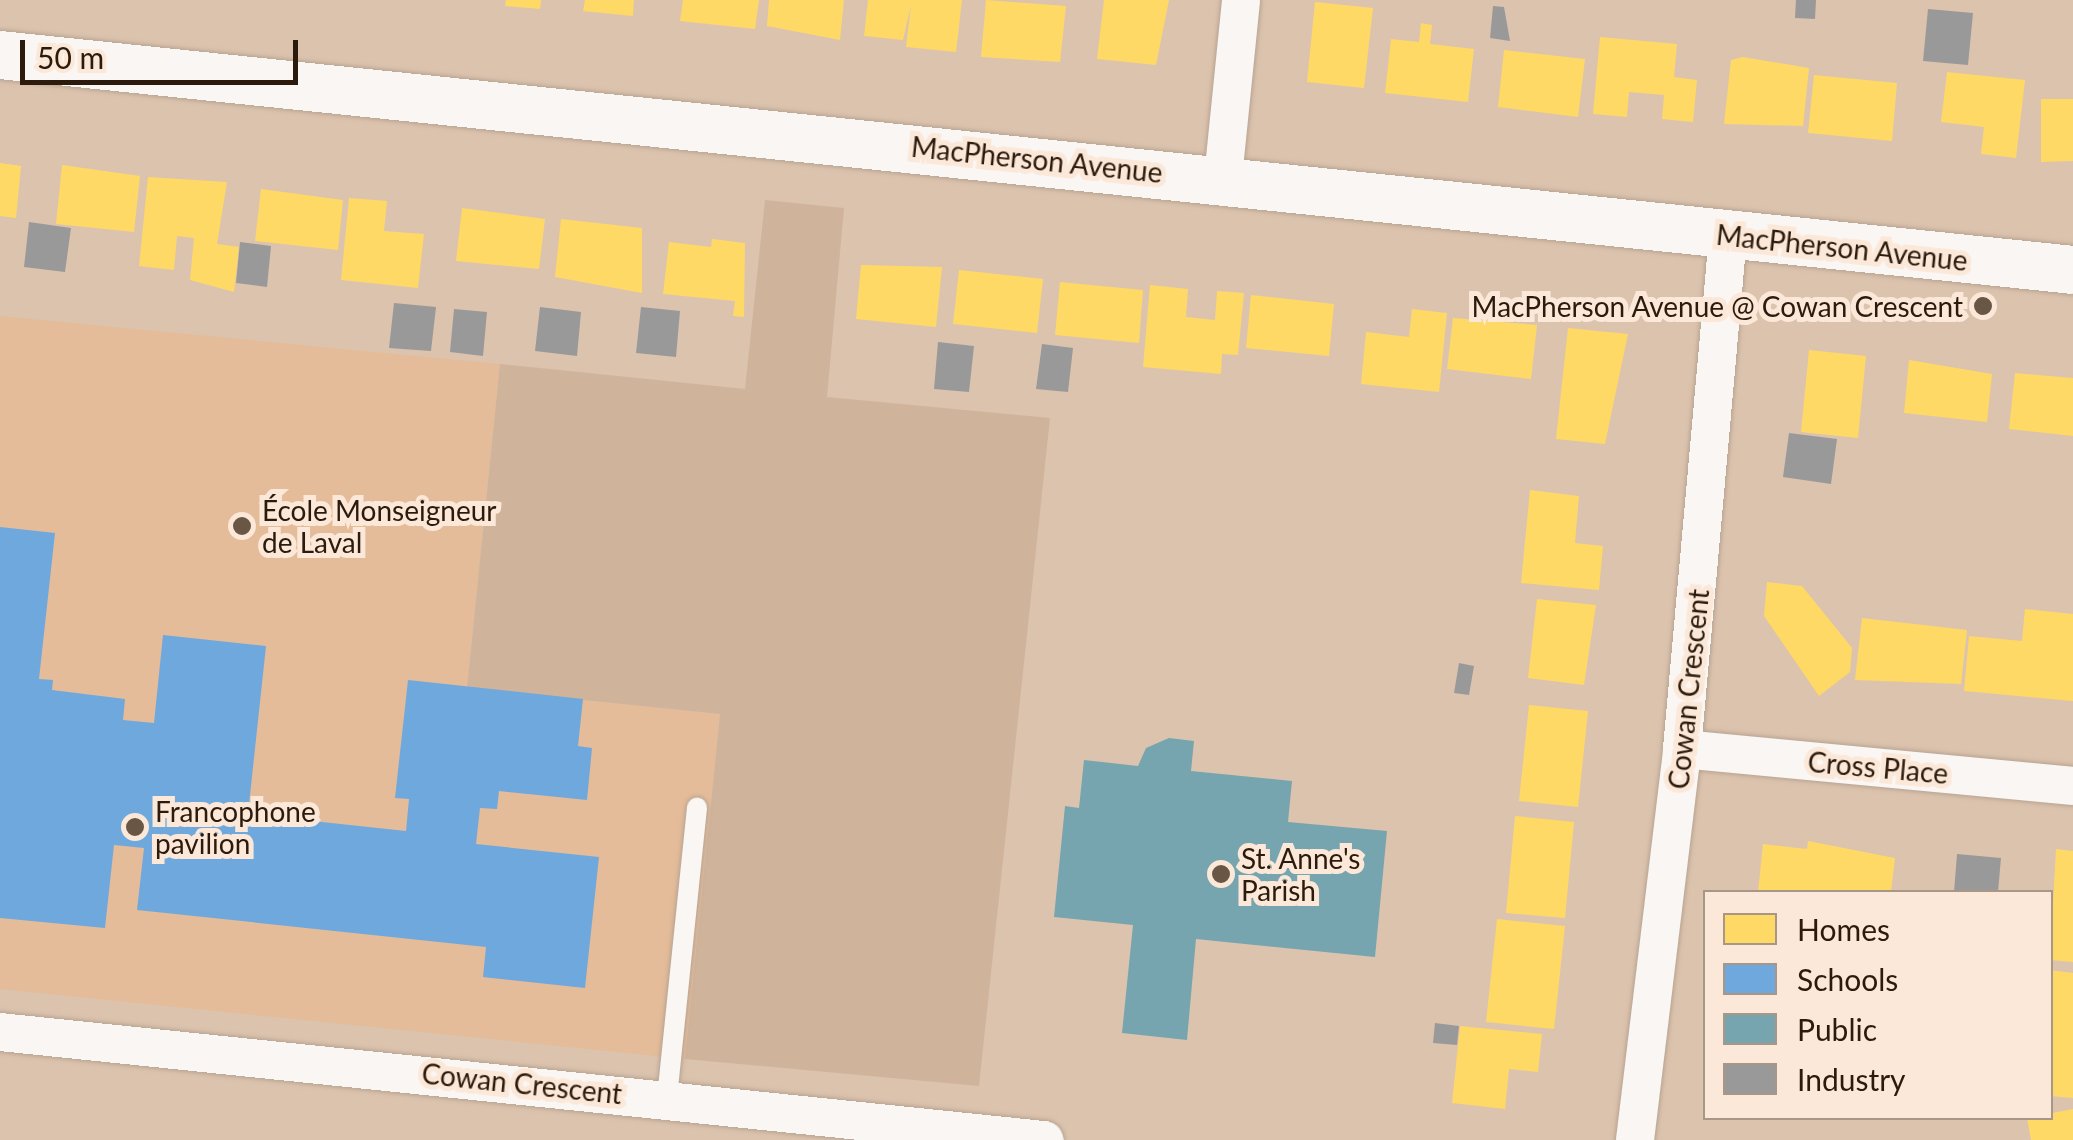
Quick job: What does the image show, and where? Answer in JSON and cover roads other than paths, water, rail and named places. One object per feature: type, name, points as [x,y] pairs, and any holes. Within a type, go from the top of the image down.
[{"type":"street","points":[[1224,178],[1241,0]]},
{"type":"street","name":"MacPherson Avenue","points":[[0,55],[1224,178],[1728,236],[2073,270]]},
{"type":"street","name":"Cowan Crescent","points":[[1634,1140],[1682,749],[1728,236]]},
{"type":"street","name":"Cross Place","points":[[1682,749],[2073,786]]},
{"type":"street","name":"Cowan Crescent","points":[[0,1032],[668,1098],[871,1130],[1044,1140]]},
{"type":"lane","points":[[668,1098],[697,808]]},
{"type":"place","name":"MacPherson Avenue @ Cowan Crescent","points":[[1983,306]]},
{"type":"place","name":"École Monseigneur de Laval","points":[[242,526]]},
{"type":"place","name":"Francophone pavilion","points":[[135,827]]},
{"type":"place","name":"St. Anne's Parish","points":[[1221,874]]}]
